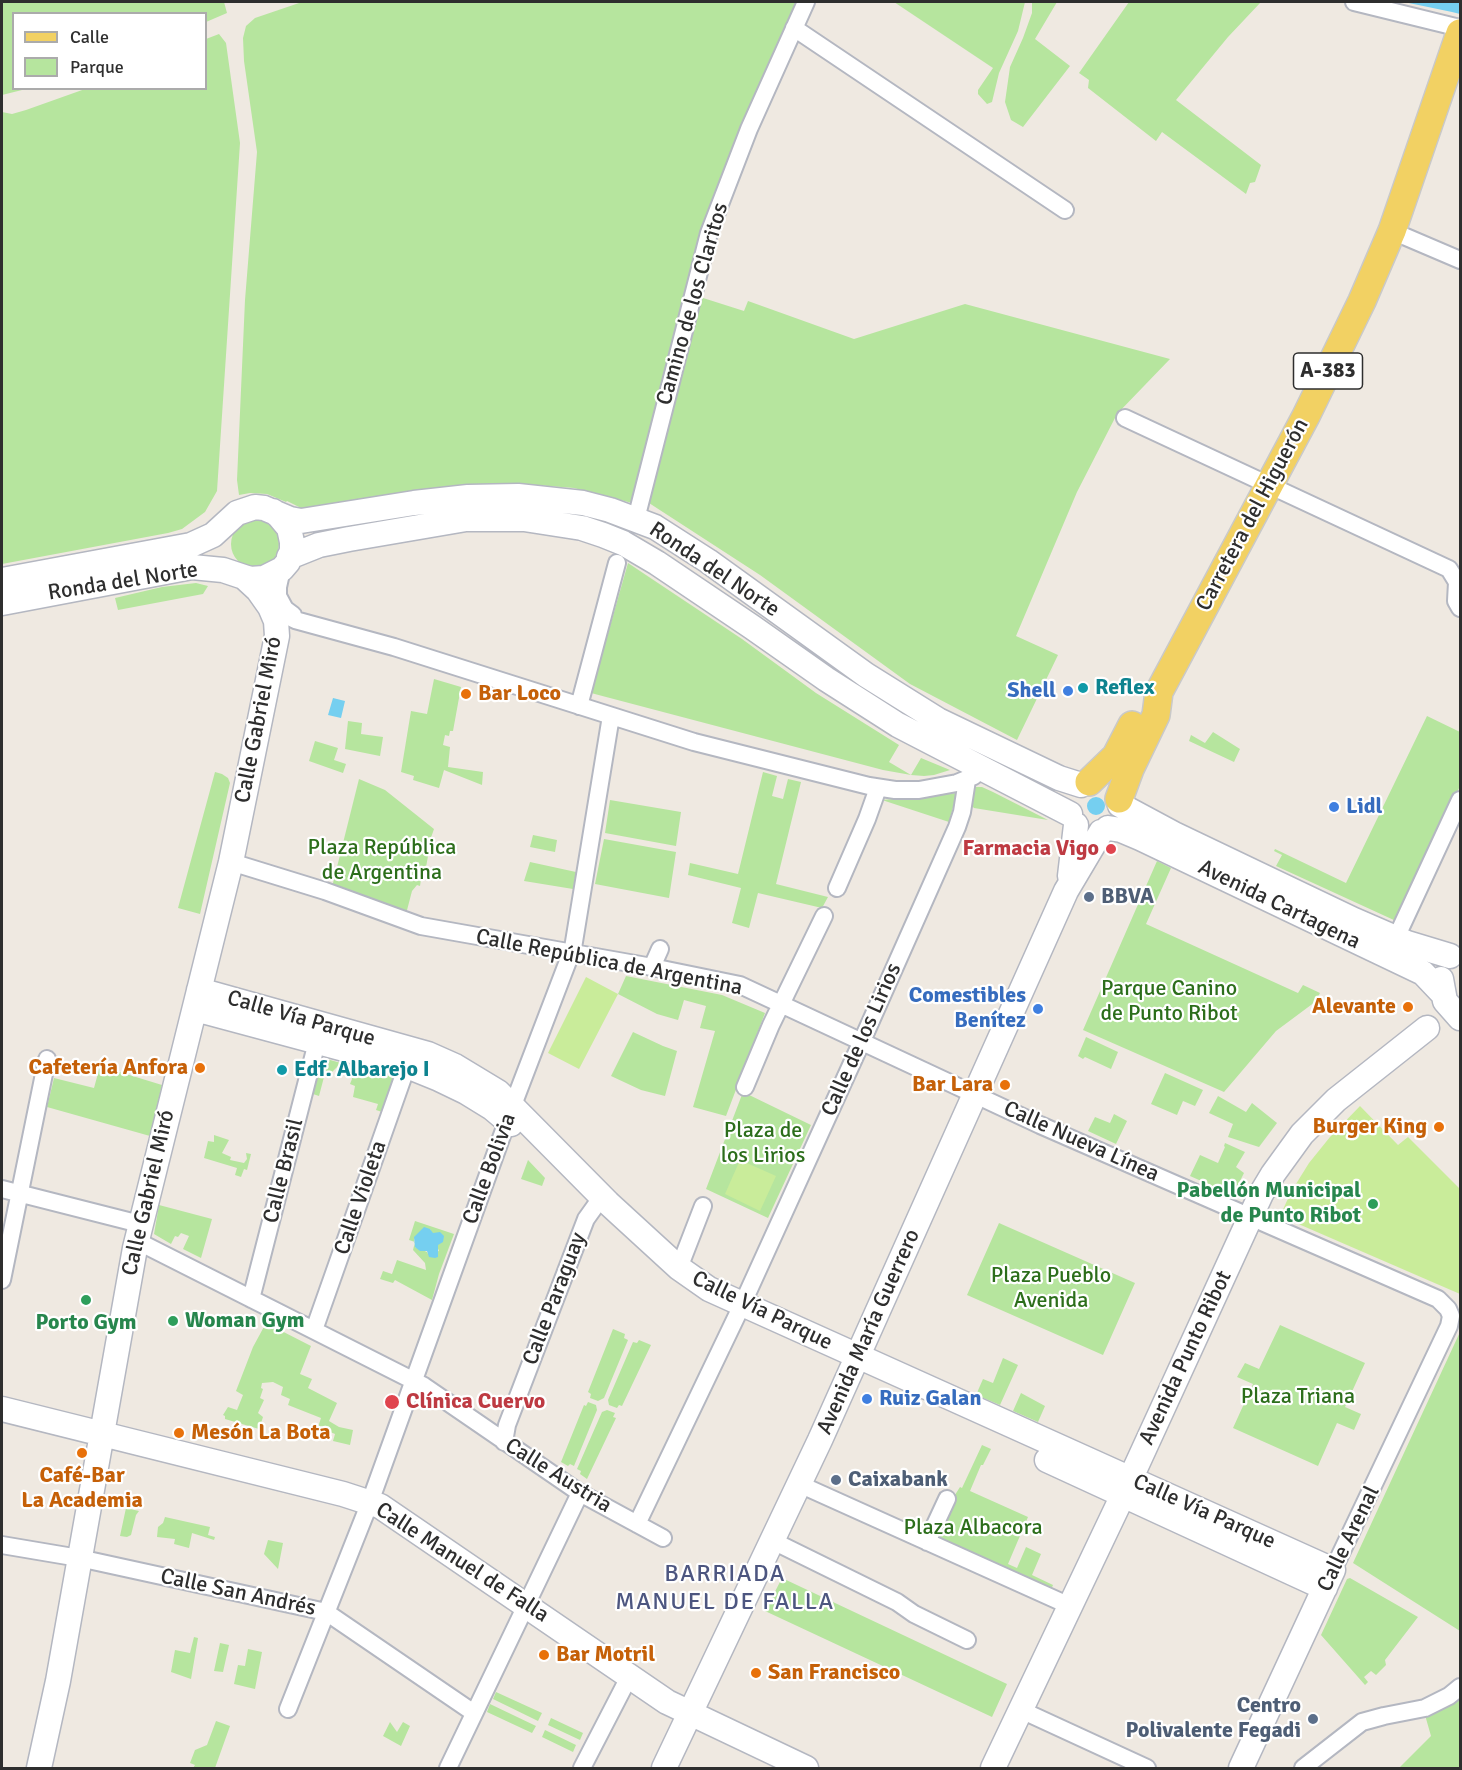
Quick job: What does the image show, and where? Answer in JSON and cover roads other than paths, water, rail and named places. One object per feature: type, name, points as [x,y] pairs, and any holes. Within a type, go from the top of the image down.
[{"type":"main road","name":"Carretera del Higuerón","points":[[1159,692],[1306,416],[1362,301],[1392,231],[1461,33]]},
{"type":"main road","name":"A-383","points":[[1085,783],[1116,756],[1140,708],[1159,692]]},
{"type":"main road","name":"A-383","points":[[1120,802],[1130,769],[1156,715],[1159,692]]},
{"type":"street","name":"Camino de los Claritos","points":[[636,519],[709,233],[749,129],[806,2]]},
{"type":"street","points":[[1354,2],[1461,28]]},
{"type":"street","points":[[794,28],[1065,210]]},
{"type":"street","points":[[1392,231],[1461,260]]},
{"type":"street","points":[[1125,418],[1449,569],[1457,582],[1456,601],[1461,608]]},
{"type":"street","name":"Ronda del Norte","points":[[2,580],[191,545],[216,532],[237,513],[245,509],[264,508],[301,521],[468,497],[518,496],[583,503],[636,519],[664,532],[866,675],[938,720],[1054,776],[1071,783],[1085,783]]},
{"type":"street","points":[[273,511],[285,521],[291,535],[294,558],[278,587],[281,603],[301,621]]},
{"type":"street","name":"Ronda del Norte","points":[[2,603],[192,567],[264,578],[294,558],[349,539],[466,519],[534,520],[582,528],[623,543],[898,725],[998,776],[1073,820]]},
{"type":"street","points":[[216,532],[228,566],[240,575]]},
{"type":"street","points":[[579,706],[617,563]]},
{"type":"street","name":"Calle Gabriel Miró","points":[[39,1768],[58,1681],[139,1232],[231,862],[277,636],[273,614],[258,590],[240,575]]},
{"type":"street","points":[[273,614],[394,647],[694,742],[878,788],[919,790],[967,780],[980,774],[998,776]]},
{"type":"street","name":"Calle Bolivia","points":[[288,1709],[370,1502],[510,1113],[571,953],[611,716]]},
{"type":"street","name":"Calle de los Lirios","points":[[637,1524],[739,1311],[957,827],[967,780]]},
{"type":"street","points":[[1097,781],[1111,787],[1120,802],[1117,819],[1104,830],[1083,830],[1073,820],[1070,798],[1085,783],[1097,781]]},
{"type":"street","points":[[837,888],[878,788]]},
{"type":"street","points":[[1395,938],[1461,800]]},
{"type":"street","name":"Avenida Cartagena","points":[[1120,802],[1174,834],[1395,938],[1455,951]]},
{"type":"street","name":"Avenida María Guerrero","points":[[1066,891],[1075,848],[1073,820]]},
{"type":"street","name":"Avenida Cartagena","points":[[1104,830],[1121,830],[1140,838],[1423,973],[1452,1007]]},
{"type":"street","name":"Avenida María Guerrero","points":[[664,1768],[855,1363],[1066,891],[1104,830]]},
{"type":"street","name":"Calle República de Argentina","points":[[231,862],[325,891],[421,926],[652,967],[740,986],[976,1095]]},
{"type":"street","points":[[745,1087],[824,915]]},
{"type":"street","points":[[652,967],[660,949]]},
{"type":"street","points":[[1452,1007],[1442,974],[1455,951]]},
{"type":"street","name":"Calle Vía Parque","points":[[197,999],[317,1042],[406,1066],[440,1079],[492,1108],[510,1113]]},
{"type":"street","name":"Calle Vía Parque","points":[[197,999],[428,1054],[477,1078],[498,1092],[510,1113],[686,1291],[739,1311],[1329,1579]]},
{"type":"street","name":"Avenida Punto Ribot","points":[[993,1768],[1127,1487],[1250,1216],[1273,1174],[1302,1134],[1336,1100],[1452,1007]]},
{"type":"street","name":"Calle Brasil","points":[[251,1299],[317,1042]]},
{"type":"street","points":[[2,1280],[47,1059]]},
{"type":"street","name":"Calle Violeta","points":[[315,1330],[406,1066]]},
{"type":"street","name":"Calle Nueva Línea","points":[[976,1095],[1431,1296],[1448,1309]]},
{"type":"street","name":"Calle Austria","points":[[2,1189],[139,1232],[251,1299],[413,1381],[580,1493],[663,1538]]},
{"type":"street","name":"Calle Vía Parque","points":[[601,1205],[679,1268],[739,1311]]},
{"type":"street","name":"Calle Paraguay","points":[[504,1442],[504,1433],[586,1219],[601,1205]]},
{"type":"street","points":[[679,1268],[703,1206]]},
{"type":"street","name":"Calle Arenal","points":[[1241,1768],[1449,1326],[1451,1316],[1448,1309]]},
{"type":"street","name":"Calle Manuel de Falla","points":[[2,1409],[370,1502],[392,1513],[667,1702],[797,1766]]},
{"type":"street","points":[[799,1484],[1070,1606]]},
{"type":"street","points":[[448,1768],[580,1493]]},
{"type":"street","points":[[927,1542],[947,1499]]},
{"type":"street","points":[[773,1541],[887,1597],[914,1614],[967,1640]]},
{"type":"street","name":"Calle San Andrés","points":[[2,1545],[80,1558],[326,1612],[474,1713]]},
{"type":"street","points":[[582,1768],[629,1677]]},
{"type":"street","points":[[1303,1768],[1362,1722],[1425,1708],[1461,1687]]},
{"type":"street","points":[[1021,1710],[1147,1768]]},
{"type":"water","points":[[1404,2],[1460,2],[1460,14],[1452,12]]},
{"type":"water","points":[[333,698],[345,701],[341,718],[328,715]]},
{"type":"water","points":[[1096,797],[1102,800],[1105,806],[1102,812],[1096,815],[1090,812],[1087,806],[1090,800]]},
{"type":"water","points":[[424,1227],[433,1233],[440,1232],[444,1236],[443,1242],[438,1245],[438,1257],[429,1257],[427,1251],[420,1251],[415,1247],[414,1237]]},
{"type":"place","name":"Reflex","points":[[1083,688]]},
{"type":"place","name":"Shell","points":[[1068,691]]},
{"type":"place","name":"Bar Loco","points":[[466,694]]},
{"type":"place","name":"Lidl","points":[[1334,807]]},
{"type":"place","name":"Farmacia Vigo","points":[[1111,849]]},
{"type":"place","name":"BBVA","points":[[1089,897]]},
{"type":"place","name":"Alevante","points":[[1408,1007]]},
{"type":"place","name":"Comestibles Benítez","points":[[1038,1009]]},
{"type":"place","name":"Cafetería Anfora","points":[[200,1068]]},
{"type":"place","name":"Edf. Albarejo I","points":[[282,1070]]},
{"type":"place","name":"Bar Lara","points":[[1005,1085]]},
{"type":"place","name":"Burger King","points":[[1439,1127]]},
{"type":"place","name":"Pabellón Municipal de Punto Ribot","points":[[1373,1204]]},
{"type":"place","name":"Porto Gym","points":[[86,1300]]},
{"type":"place","name":"Woman Gym","points":[[173,1321]]},
{"type":"place","name":"Ruiz Galan","points":[[867,1399]]},
{"type":"place","name":"Clínica Cuervo","points":[[392,1402]]},
{"type":"place","name":"Mesón La Bota","points":[[179,1433]]},
{"type":"place","name":"Café-Bar La Academia","points":[[82,1453]]},
{"type":"place","name":"Caixabank","points":[[836,1480]]},
{"type":"place","name":"Bar Motril","points":[[544,1655]]},
{"type":"place","name":"San Francisco","points":[[756,1673]]},
{"type":"place","name":"Centro Polivalente Fegadi","points":[[1313,1719]]},
{"type":"district","name":"BARRIADA MANUEL DE FALLA","points":[[725,1589]]},
{"type":"park label","name":"Plaza República de Argentina","points":[[382,860]]},
{"type":"park label","name":"Parque Canino de Punto Ribot","points":[[1169,1002]]},
{"type":"park label","name":"Plaza de los Lirios","points":[[763,1144]]},
{"type":"park label","name":"Plaza Pueblo Avenida","points":[[1051,1288]]},
{"type":"park label","name":"Plaza Triana","points":[[1298,1397]]},
{"type":"park label","name":"Plaza Albacora","points":[[973,1528]]}]
